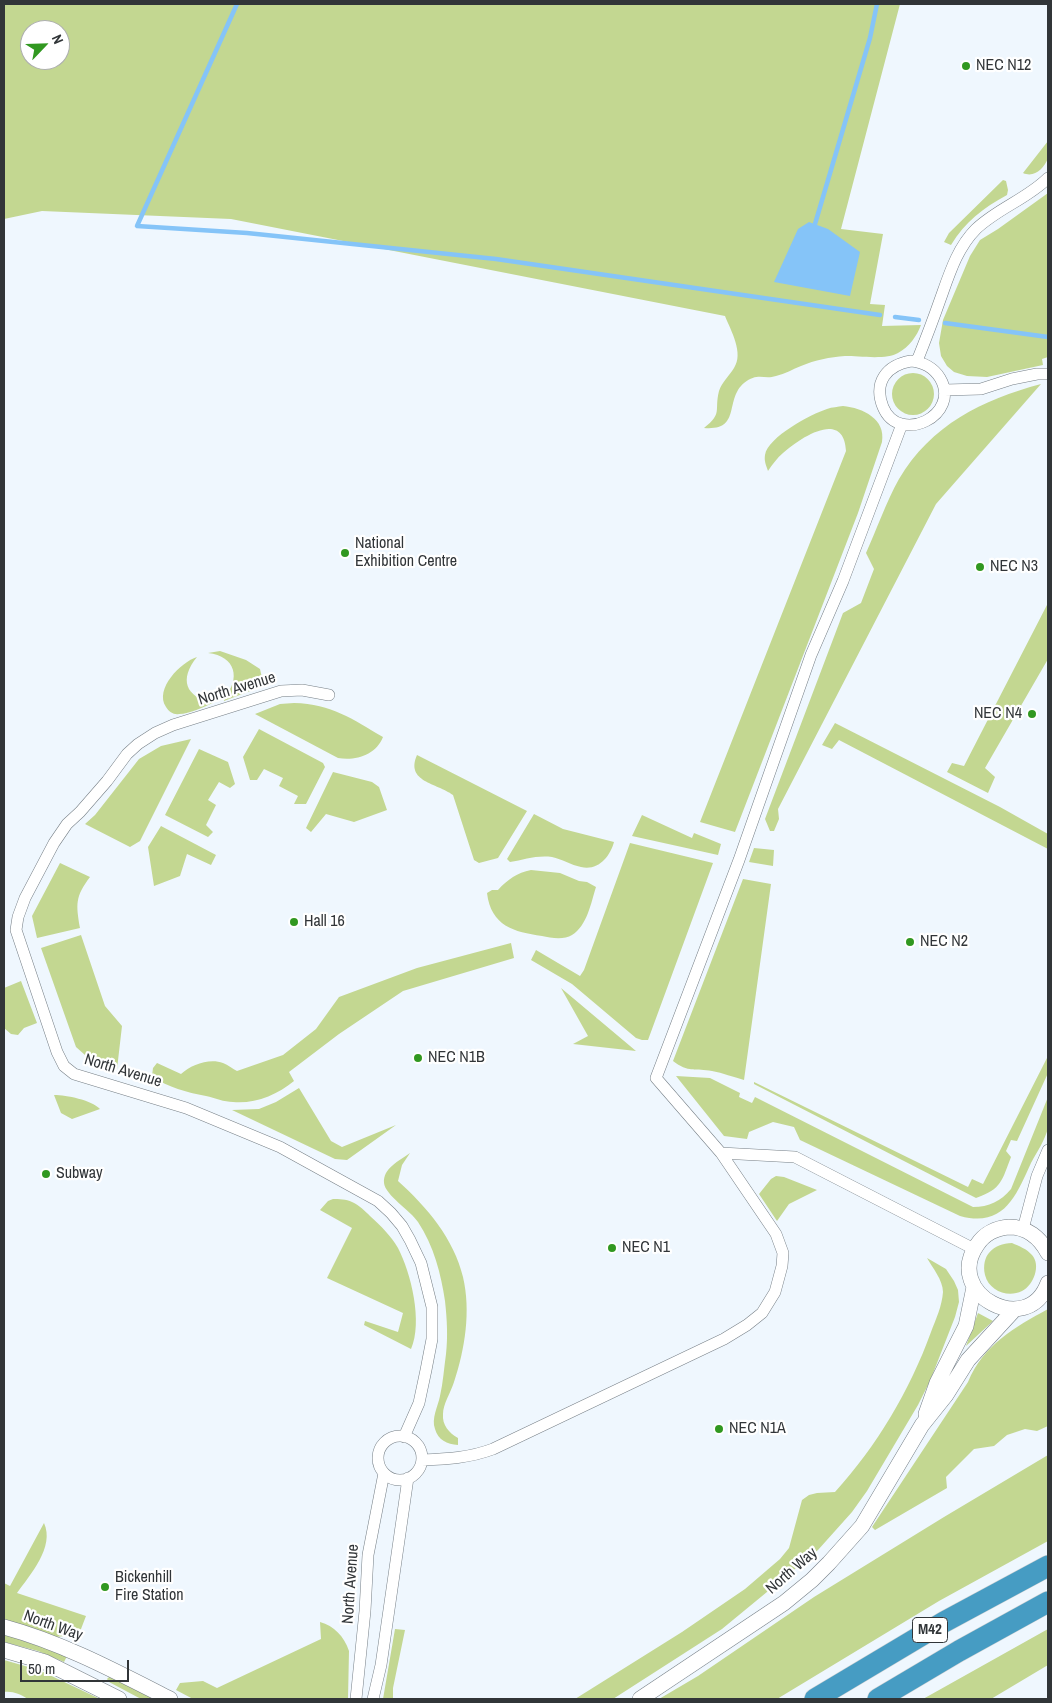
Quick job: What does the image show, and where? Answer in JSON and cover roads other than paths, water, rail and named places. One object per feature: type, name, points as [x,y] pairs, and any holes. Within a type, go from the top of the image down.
[{"type":"highway","name":"M42","points":[[815,1699],[944,1622],[1048,1566]]},
{"type":"highway","name":"M42","points":[[878,1699],[959,1651],[1048,1602]]},
{"type":"street","points":[[918,361],[952,267],[970,235],[987,220],[1028,195],[1048,178]]},
{"type":"street","points":[[918,361],[931,367],[938,375],[945,390],[944,401],[940,410],[931,419],[921,424],[910,426],[892,419],[884,410],[879,398],[880,386],[890,369],[900,363],[918,361]]},
{"type":"street","points":[[945,390],[981,389],[1012,379],[1037,374],[1048,374]]},
{"type":"street","points":[[422,1460],[475,1456],[493,1449],[724,1339],[747,1325],[762,1312],[775,1292],[782,1266],[783,1253],[776,1234],[720,1153],[656,1078],[739,860],[811,655],[843,581],[902,424]]},
{"type":"street","name":"North Avenue","points":[[329,695],[302,690],[281,692],[173,726],[155,733],[138,744],[127,754],[107,781],[67,824],[54,843],[26,898],[18,917],[16,930],[57,1052],[64,1066],[74,1074],[186,1108],[280,1147],[378,1201],[402,1226],[421,1262],[428,1287],[432,1315],[432,1339],[421,1395],[404,1437]]},
{"type":"street","points":[[1023,1229],[1037,1176],[1048,1150]]},
{"type":"street","points":[[720,1153],[795,1157],[974,1249]]},
{"type":"street","points":[[1048,1253],[1038,1238],[1023,1229],[1014,1227],[995,1230],[986,1235],[974,1249],[970,1262],[970,1275],[974,1287],[984,1300],[999,1308],[1015,1309],[1048,1298]]},
{"type":"street","points":[[1033,1303],[1041,1295],[1048,1283]]},
{"type":"street","name":"North Way","points":[[922,1425],[937,1383],[966,1326],[974,1287]]},
{"type":"street","name":"North Way","points":[[640,1699],[750,1627],[812,1580],[862,1526],[922,1425],[946,1395],[968,1360],[1015,1309]]},
{"type":"street","points":[[404,1437],[416,1443],[420,1449],[422,1460],[417,1472],[408,1478],[394,1479],[384,1473],[378,1461],[380,1448],[388,1439],[404,1437]]},
{"type":"street","name":"North Avenue","points":[[356,1699],[366,1603],[368,1555],[384,1473]]},
{"type":"street","points":[[374,1699],[385,1638],[408,1478]]},
{"type":"street","name":"North Way","points":[[4,1627],[32,1634],[88,1658],[170,1699]]},
{"type":"street","points":[[4,1650],[45,1662],[119,1699]]},
{"type":"water","points":[[809,222],[828,229],[860,252],[850,296],[774,282],[798,229]]},
{"type":"waterway","points":[[237,4],[137,226],[247,233],[496,259],[880,315]]},
{"type":"waterway","points":[[815,224],[870,38],[877,4]]},
{"type":"waterway","points":[[895,317],[919,320]]},
{"type":"waterway","points":[[945,323],[1048,337]]},
{"type":"place","name":"NEC N12","points":[[966,66]]},
{"type":"place","name":"National Exhibition Centre","points":[[345,553]]},
{"type":"place","name":"NEC N3","points":[[980,567]]},
{"type":"place","name":"NEC N4","points":[[1032,714]]},
{"type":"place","name":"Hall 16","points":[[294,922]]},
{"type":"place","name":"NEC N2","points":[[910,942]]},
{"type":"place","name":"NEC N1B","points":[[418,1058]]},
{"type":"place","name":"Subway","points":[[46,1174]]},
{"type":"place","name":"NEC N1","points":[[612,1248]]},
{"type":"place","name":"NEC N1A","points":[[719,1429]]},
{"type":"place","name":"Bickenhill Fire Station","points":[[105,1587]]}]
